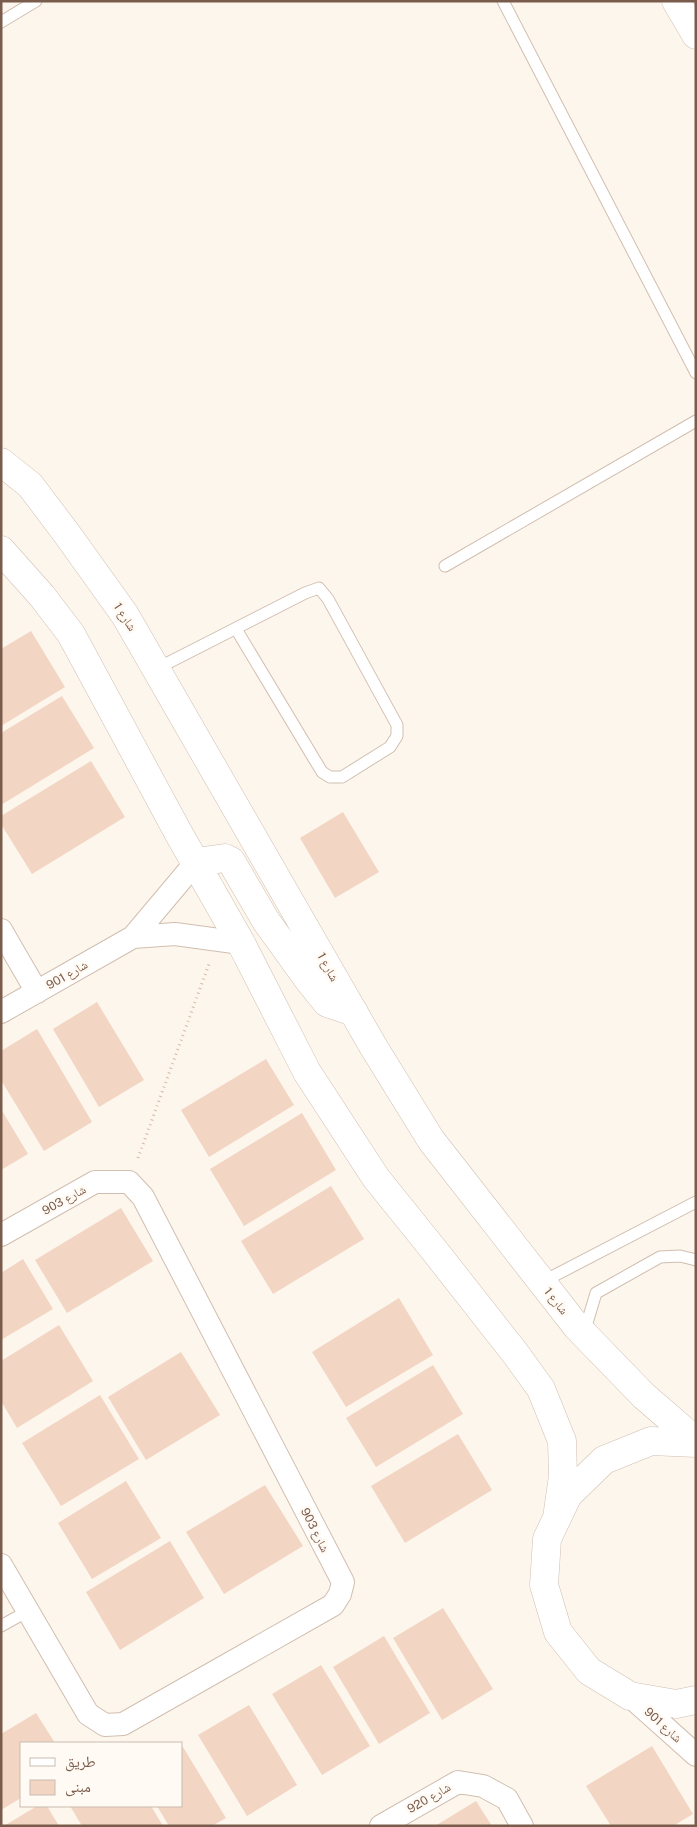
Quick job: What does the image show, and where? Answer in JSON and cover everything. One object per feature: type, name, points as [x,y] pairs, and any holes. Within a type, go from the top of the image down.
[{"type":"street","points":[[676,1],[696,35]]},
{"type":"street","name":"شارع 1","points":[[1,462],[30,485],[125,615],[373,1046],[430,1140],[584,1334],[644,1396],[696,1442]]},
{"type":"street","points":[[1,550],[42,596],[71,634],[196,862],[229,942],[307,1072],[376,1178],[469,1294],[541,1389],[562,1441],[563,1476],[557,1518]]},
{"type":"street","points":[[196,862],[225,858],[230,861],[266,921],[327,1003],[354,1012]]},
{"type":"street","name":"شارع 901","points":[[1,1012],[133,937],[196,862]]},
{"type":"street","points":[[1,930],[37,992]]},
{"type":"street","name":"شارع 901","points":[[133,937],[175,934],[229,942]]},
{"type":"street","name":"شارع 903","points":[[1,1235],[94,1182],[129,1182],[143,1198],[343,1582],[340,1594],[333,1605],[123,1724],[105,1725],[88,1714],[1,1565]]},
{"type":"street","points":[[696,1442],[651,1441],[604,1460],[568,1495],[557,1518],[547,1539],[544,1586],[558,1632],[588,1671],[630,1696],[676,1704],[696,1700]]},
{"type":"street","name":"شارع 901","points":[[630,1696],[696,1755]]},
{"type":"street","name":"شارع 920","points":[[380,1826],[458,1782],[483,1786],[507,1799],[522,1826]]},
{"type":"lane","points":[[1,22],[36,1]]},
{"type":"lane","points":[[503,1],[696,373]]},
{"type":"lane","points":[[445,566],[696,421]]},
{"type":"lane","points":[[156,669],[305,593],[319,588],[328,598],[397,725],[397,736],[390,747],[342,777],[330,777],[322,772],[236,629]]},
{"type":"lane","points":[[541,1282],[696,1202]]},
{"type":"lane","points":[[584,1334],[596,1293],[660,1257],[680,1256],[696,1260]]},
{"type":"lane","points":[[1,1626],[28,1611]]},
{"type":"path","points":[[129,1182],[229,942]]},
{"type":"building","points":[[31,631],[65,687],[1,726],[1,649]]},
{"type":"building","points":[[62,696],[94,748],[1,805],[1,733]]},
{"type":"building","points":[[91,761],[125,817],[32,874],[1,824],[1,816]]},
{"type":"building","points":[[343,812],[379,872],[335,898],[300,838]]},
{"type":"building","points":[[97,1002],[144,1080],[99,1107],[53,1029]]},
{"type":"building","points":[[37,1029],[92,1122],[44,1151],[1,1080],[1,1051]]},
{"type":"building","points":[[266,1059],[294,1105],[209,1157],[181,1110]]},
{"type":"building","points":[[1,1109],[28,1154],[1,1170]]},
{"type":"building","points":[[302,1113],[336,1170],[244,1226],[210,1169]]},
{"type":"building","points":[[331,1186],[364,1239],[273,1294],[241,1241]]},
{"type":"building","points":[[121,1208],[153,1261],[67,1313],[35,1260]]},
{"type":"building","points":[[23,1259],[53,1309],[1,1340],[1,1273]]},
{"type":"building","points":[[399,1298],[433,1355],[346,1407],[312,1352]]},
{"type":"building","points":[[59,1325],[93,1381],[17,1428],[1,1401],[1,1361]]},
{"type":"building","points":[[181,1352],[220,1415],[146,1460],[108,1397]]},
{"type":"building","points":[[433,1365],[463,1414],[376,1467],[346,1418]]},
{"type":"building","points":[[100,1395],[139,1459],[61,1506],[22,1443]]},
{"type":"building","points":[[458,1434],[492,1490],[405,1543],[371,1486]]},
{"type":"building","points":[[126,1481],[161,1538],[92,1579],[58,1523]]},
{"type":"building","points":[[265,1485],[303,1546],[224,1594],[186,1532]]},
{"type":"building","points":[[170,1541],[204,1598],[120,1650],[86,1592]]},
{"type":"building","points":[[443,1608],[493,1689],[442,1720],[393,1638]]},
{"type":"building","points":[[384,1636],[430,1713],[379,1744],[333,1667]]},
{"type":"building","points":[[321,1665],[370,1746],[322,1775],[272,1694]]},
{"type":"building","points":[[249,1705],[297,1785],[247,1816],[198,1735]]},
{"type":"building","points":[[36,1713],[54,1742],[20,1742],[20,1799],[1,1810],[1,1734]]},
{"type":"building","points":[[652,1746],[693,1814],[673,1826],[611,1826],[586,1786]]},
{"type":"building","points":[[182,1748],[226,1818],[212,1826],[169,1826],[158,1807],[182,1807]]},
{"type":"building","points":[[476,1801],[492,1826],[435,1826]]},
{"type":"building","points":[[35,1807],[48,1807],[59,1826],[4,1826]]},
{"type":"building","points":[[71,1807],[152,1807],[163,1826],[82,1826]]}]
